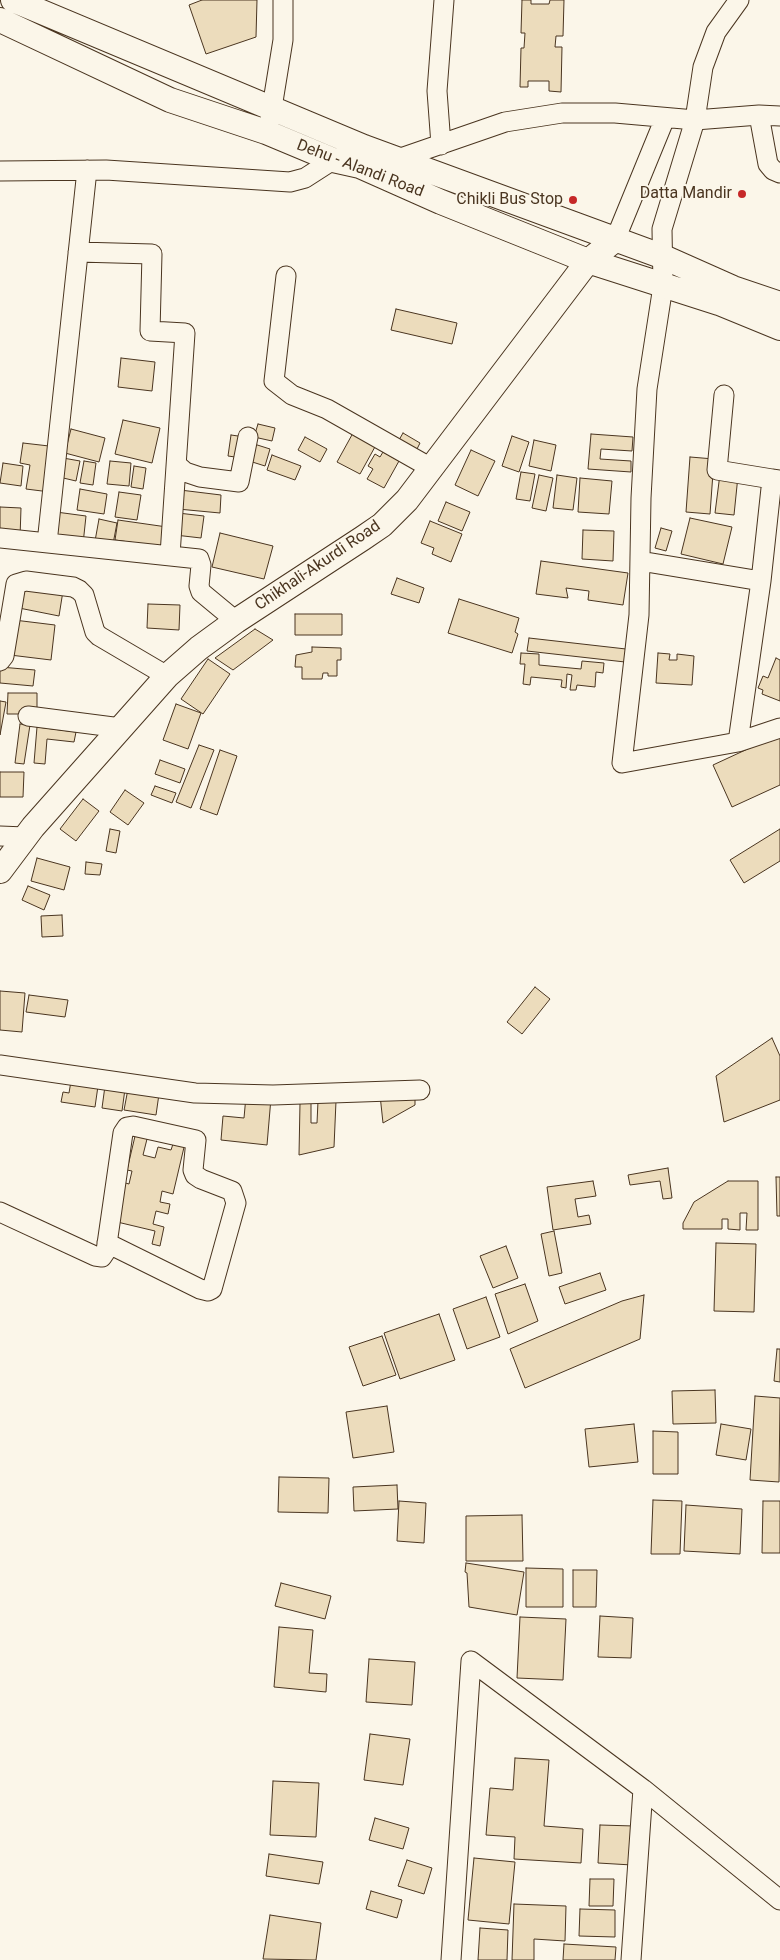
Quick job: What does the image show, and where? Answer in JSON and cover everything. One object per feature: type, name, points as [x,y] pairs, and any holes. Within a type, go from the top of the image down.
[{"type":"main road","name":"Dehu - Alandi Road","points":[[13,0],[272,109],[398,159],[661,256],[733,288],[780,304]]},
{"type":"main road","name":"Dehu - Alandi Road","points":[[0,20],[170,100],[266,132],[333,160],[360,166],[441,202],[588,261],[719,303],[780,328]]},
{"type":"main road","points":[[100,67],[111,42]]},
{"type":"main road","name":"Chikhali-Akurdi Road","points":[[0,871],[25,837],[167,676],[199,648],[236,621],[382,525],[407,500],[588,261],[615,240]]},
{"type":"street","points":[[266,132],[272,109],[282,40],[283,0]]},
{"type":"street","points":[[441,144],[437,91],[444,0]]},
{"type":"street","points":[[739,0],[716,32],[703,67],[695,120],[662,229],[663,286],[647,389],[641,498],[639,615],[622,763],[738,742],[780,728]]},
{"type":"street","points":[[398,159],[504,122],[562,113],[615,113],[695,120],[759,115],[780,116]]},
{"type":"street","points":[[759,115],[768,164],[773,170],[780,173]]},
{"type":"street","points":[[615,240],[665,118]]},
{"type":"street","points":[[0,171],[87,170],[173,173],[290,182],[305,178],[333,160]]},
{"type":"street","points":[[47,543],[87,170]]},
{"type":"street","points":[[78,252],[152,254],[150,331],[185,333],[170,555]]},
{"type":"street","points":[[286,276],[274,382],[292,395],[327,409],[430,468]]},
{"type":"street","points":[[724,395],[718,470],[776,480],[738,742]]},
{"type":"street","points":[[177,464],[185,472],[200,477],[239,482],[248,437]]},
{"type":"street","points":[[0,538],[170,555],[199,560],[201,565],[199,586],[201,592],[236,621]]},
{"type":"street","points":[[640,561],[761,581]]},
{"type":"street","points":[[0,661],[4,656],[16,584],[26,581],[73,587],[79,590],[84,596],[95,632],[99,636],[167,676]]},
{"type":"street","points":[[28,716],[121,728]]},
{"type":"street","points":[[0,836],[25,837]]},
{"type":"street","points":[[0,1065],[195,1093],[273,1095],[420,1090]]},
{"type":"street","points":[[0,1212],[95,1256],[102,1257],[107,1243],[123,1133],[127,1127],[133,1126],[196,1140],[193,1170],[195,1175],[232,1191],[236,1202],[212,1289],[208,1291],[200,1289],[107,1243]]},
{"type":"street","points":[[451,1960],[471,1661],[643,1789],[780,1900]]},
{"type":"street","points":[[631,1960],[643,1789]]},
{"type":"building","points":[[202,0],[257,0],[256,37],[206,54],[189,5]]},
{"type":"building","points":[[522,0],[531,0],[531,4],[549,4],[550,0],[564,0],[563,36],[556,36],[555,47],[562,47],[561,92],[549,91],[549,81],[528,81],[528,87],[520,87],[521,48],[524,48],[525,33],[521,33]]},
{"type":"building","points":[[396,309],[457,323],[452,344],[391,330]]},
{"type":"building","points":[[121,358],[155,362],[152,391],[118,387]]},
{"type":"building","points":[[123,420],[160,428],[152,463],[115,454]]},
{"type":"building","points":[[258,424],[275,428],[272,441],[254,437]]},
{"type":"building","points":[[71,429],[105,438],[99,462],[65,453]]},
{"type":"building","points":[[353,433],[376,445],[360,474],[337,462]]},
{"type":"building","points":[[403,433],[420,443],[413,457],[395,447]]},
{"type":"building","points":[[591,434],[633,437],[632,451],[601,449],[600,459],[631,461],[631,472],[588,469]]},
{"type":"building","points":[[231,435],[245,437],[242,458],[228,456]]},
{"type":"building","points":[[512,436],[529,442],[519,472],[502,466]]},
{"type":"building","points":[[305,437],[327,449],[320,462],[298,450]]},
{"type":"building","points":[[534,440],[556,445],[551,471],[529,466]]},
{"type":"building","points":[[23,443],[49,446],[50,492],[26,489],[30,465],[20,463]]},
{"type":"building","points":[[251,443],[270,449],[265,466],[246,460]]},
{"type":"building","points":[[471,450],[495,461],[478,496],[455,485]]},
{"type":"building","points":[[383,452],[399,461],[384,488],[367,479],[373,469],[368,466],[375,454],[380,457]]},
{"type":"building","points":[[272,455],[301,466],[295,480],[267,470]]},
{"type":"building","points":[[690,457],[714,459],[710,514],[686,512]]},
{"type":"building","points":[[63,458],[80,461],[76,481],[59,477]]},
{"type":"building","points":[[84,461],[96,463],[93,485],[80,483]]},
{"type":"building","points":[[110,461],[131,463],[129,486],[107,484]]},
{"type":"building","points":[[3,463],[23,466],[21,486],[0,483]]},
{"type":"building","points":[[134,466],[146,468],[143,489],[131,487]]},
{"type":"building","points":[[521,472],[535,474],[530,501],[516,499]]},
{"type":"building","points":[[720,474],[738,476],[734,515],[715,513]]},
{"type":"building","points":[[539,475],[553,478],[546,511],[532,508]]},
{"type":"building","points":[[557,475],[577,478],[573,510],[553,508]]},
{"type":"building","points":[[580,478],[612,481],[609,514],[578,512]]},
{"type":"building","points":[[80,489],[107,494],[104,514],[77,510]]},
{"type":"building","points":[[180,490],[221,495],[220,513],[178,509]]},
{"type":"building","points":[[119,492],[141,495],[137,520],[115,517]]},
{"type":"building","points":[[446,502],[470,512],[462,531],[438,521]]},
{"type":"building","points":[[0,507],[21,508],[20,538],[0,537]]},
{"type":"building","points":[[56,512],[86,516],[83,544],[53,540]]},
{"type":"building","points":[[178,513],[204,516],[201,538],[175,535]]},
{"type":"building","points":[[690,518],[732,527],[723,564],[681,554]]},
{"type":"building","points":[[99,519],[117,523],[113,544],[95,541]]},
{"type":"building","points":[[118,520],[167,527],[164,547],[115,540]]},
{"type":"building","points":[[430,521],[462,534],[451,562],[432,554],[434,548],[421,543]]},
{"type":"building","points":[[661,528],[672,531],[666,551],[655,548]]},
{"type":"building","points":[[583,530],[614,531],[613,561],[582,559]]},
{"type":"building","points":[[220,533],[273,546],[264,579],[212,567]]},
{"type":"building","points":[[541,561],[628,573],[623,605],[588,600],[589,591],[566,588],[568,598],[536,594]]},
{"type":"building","points":[[397,578],[424,588],[419,603],[391,594]]},
{"type":"building","points":[[24,584],[63,591],[59,616],[19,608]]},
{"type":"building","points":[[459,599],[519,618],[515,632],[518,634],[512,653],[448,633]]},
{"type":"building","points":[[148,604],[180,605],[179,630],[147,628]]},
{"type":"building","points":[[295,614],[342,614],[342,635],[295,635]]},
{"type":"building","points":[[14,620],[55,625],[51,660],[10,655]]},
{"type":"building","points":[[255,629],[273,640],[233,670],[215,658]]},
{"type":"building","points":[[529,638],[626,649],[625,662],[527,651]]},
{"type":"building","points":[[312,647],[341,648],[341,660],[337,660],[337,676],[328,676],[328,673],[323,673],[322,679],[302,679],[302,667],[295,667],[296,655],[312,652]]},
{"type":"building","points":[[521,653],[539,654],[539,665],[581,669],[582,661],[604,663],[603,673],[596,672],[595,687],[577,685],[576,690],[570,690],[572,675],[567,674],[566,688],[561,687],[562,680],[531,677],[530,685],[523,684],[525,664],[520,664]]},
{"type":"building","points":[[658,653],[670,654],[669,660],[677,660],[677,654],[694,656],[692,685],[656,683]]},
{"type":"building","points":[[776,658],[780,660],[780,701],[762,694],[763,690],[758,688],[763,676],[768,678]]},
{"type":"building","points":[[208,659],[230,674],[203,714],[181,699]]},
{"type":"building","points":[[0,667],[35,670],[33,686],[0,683]]},
{"type":"building","points":[[8,693],[37,693],[37,714],[7,714]]},
{"type":"building","points":[[0,701],[6,702],[0,735]]},
{"type":"building","points":[[176,704],[201,713],[188,749],[163,740]]},
{"type":"building","points":[[20,724],[30,725],[24,764],[15,763]]},
{"type":"building","points":[[37,727],[76,732],[74,742],[47,739],[45,764],[34,763]]},
{"type":"building","points":[[780,734],[780,785],[732,807],[713,765]]},
{"type":"building","points":[[199,745],[214,750],[191,808],[176,802]]},
{"type":"building","points":[[220,750],[237,756],[217,815],[200,809]]},
{"type":"building","points":[[160,760],[185,769],[180,783],[155,774]]},
{"type":"building","points":[[0,772],[24,772],[23,797],[0,797]]},
{"type":"building","points":[[155,786],[176,793],[172,803],[151,795]]},
{"type":"building","points":[[125,790],[144,803],[128,825],[110,812]]},
{"type":"building","points":[[83,799],[99,811],[76,841],[60,829]]},
{"type":"building","points":[[110,829],[120,831],[116,853],[106,851]]},
{"type":"building","points":[[780,829],[780,861],[744,883],[730,860]]},
{"type":"building","points":[[37,858],[70,867],[64,890],[31,881]]},
{"type":"building","points":[[86,862],[102,864],[100,875],[85,874]]},
{"type":"building","points":[[28,886],[50,895],[44,910],[22,900]]},
{"type":"building","points":[[62,915],[63,936],[42,937],[41,916]]},
{"type":"building","points":[[535,987],[550,999],[522,1034],[507,1022]]},
{"type":"building","points":[[0,991],[25,993],[22,1032],[0,1030]]},
{"type":"building","points":[[29,995],[68,1000],[65,1017],[26,1012]]},
{"type":"building","points":[[772,1038],[780,1056],[780,1100],[724,1122],[716,1076]]},
{"type":"building","points":[[71,1081],[98,1086],[95,1107],[61,1102],[63,1092],[69,1093]]},
{"type":"building","points":[[105,1086],[125,1089],[122,1111],[102,1108]]},
{"type":"building","points":[[128,1089],[159,1094],[156,1115],[124,1110]]},
{"type":"building","points":[[415,1092],[415,1105],[383,1123],[380,1095]]},
{"type":"building","points":[[246,1096],[271,1098],[267,1145],[221,1140],[223,1116],[244,1118]]},
{"type":"building","points":[[318,1101],[336,1101],[334,1147],[299,1155],[300,1103],[311,1103],[311,1123],[317,1123]]},
{"type":"building","points":[[136,1132],[148,1135],[143,1155],[155,1158],[158,1147],[171,1150],[174,1141],[185,1143],[173,1194],[162,1191],[160,1202],[170,1204],[168,1214],[156,1211],[153,1224],[164,1227],[160,1246],[152,1244],[155,1231],[113,1221],[122,1182],[129,1184],[132,1171],[127,1170]]},
{"type":"building","points":[[668,1168],[672,1198],[663,1199],[660,1181],[630,1185],[628,1175]]},
{"type":"building","points":[[776,1177],[780,1177],[780,1216],[777,1216]]},
{"type":"building","points":[[593,1181],[596,1196],[575,1199],[578,1217],[589,1215],[591,1224],[553,1230],[547,1187]]},
{"type":"building","points":[[728,1181],[758,1181],[758,1230],[746,1230],[747,1213],[740,1213],[740,1230],[728,1229],[728,1219],[722,1219],[722,1229],[683,1229],[683,1223],[694,1202]]},
{"type":"building","points":[[554,1231],[562,1273],[549,1276],[541,1234]]},
{"type":"building","points":[[716,1243],[756,1244],[754,1312],[714,1311]]},
{"type":"building","points":[[506,1246],[518,1278],[493,1288],[480,1256]]},
{"type":"building","points":[[600,1273],[606,1290],[565,1304],[559,1287]]},
{"type":"building","points":[[525,1284],[538,1321],[508,1334],[495,1294]]},
{"type":"building","points":[[644,1295],[640,1339],[525,1388],[510,1349],[622,1301]]},
{"type":"building","points":[[486,1297],[500,1337],[467,1349],[453,1309]]},
{"type":"building","points":[[439,1314],[455,1360],[400,1379],[384,1333]]},
{"type":"building","points":[[382,1336],[396,1375],[363,1386],[349,1347]]},
{"type":"building","points":[[777,1349],[780,1349],[780,1382],[774,1381]]},
{"type":"building","points":[[715,1390],[716,1423],[673,1424],[672,1391]]},
{"type":"building","points":[[755,1396],[780,1398],[779,1482],[750,1480]]},
{"type":"building","points":[[387,1406],[394,1452],[353,1458],[346,1412]]},
{"type":"building","points":[[634,1424],[638,1462],[589,1467],[585,1429]]},
{"type":"building","points":[[721,1424],[751,1429],[746,1460],[716,1455]]},
{"type":"building","points":[[653,1431],[678,1432],[678,1474],[653,1474]]},
{"type":"building","points":[[279,1477],[329,1478],[328,1513],[278,1512]]},
{"type":"building","points":[[397,1485],[398,1509],[354,1511],[353,1487]]},
{"type":"building","points":[[653,1500],[682,1501],[680,1554],[651,1554]]},
{"type":"building","points":[[399,1501],[426,1503],[424,1543],[397,1541]]},
{"type":"building","points":[[763,1501],[780,1501],[780,1553],[762,1553]]},
{"type":"building","points":[[686,1505],[742,1509],[740,1554],[684,1551]]},
{"type":"building","points":[[522,1515],[523,1561],[466,1561],[466,1516]]},
{"type":"building","points":[[466,1563],[524,1572],[517,1615],[469,1607],[467,1573],[465,1572]]},
{"type":"building","points":[[526,1568],[563,1569],[563,1607],[526,1607]]},
{"type":"building","points":[[573,1570],[597,1570],[596,1607],[573,1607]]},
{"type":"building","points":[[281,1583],[331,1596],[325,1619],[275,1606]]},
{"type":"building","points":[[600,1616],[633,1618],[631,1658],[598,1657]]},
{"type":"building","points":[[520,1617],[566,1619],[563,1680],[517,1678]]},
{"type":"building","points":[[279,1627],[313,1630],[309,1673],[327,1674],[326,1692],[274,1687]]},
{"type":"building","points":[[369,1659],[415,1662],[412,1705],[366,1702]]},
{"type":"building","points":[[370,1734],[410,1739],[403,1785],[364,1780]]},
{"type":"building","points":[[515,1758],[549,1760],[544,1826],[583,1829],[581,1863],[514,1859],[515,1837],[486,1835],[490,1788],[513,1790]]},
{"type":"building","points":[[273,1781],[319,1783],[316,1837],[270,1835]]},
{"type":"building","points":[[375,1818],[409,1828],[403,1849],[369,1840]]},
{"type":"building","points":[[600,1825],[634,1826],[632,1865],[598,1863]]},
{"type":"building","points":[[269,1854],[323,1862],[319,1884],[266,1876]]},
{"type":"building","points":[[474,1858],[515,1862],[509,1924],[468,1920]]},
{"type":"building","points":[[407,1860],[432,1868],[424,1894],[398,1886]]},
{"type":"building","points":[[590,1879],[614,1879],[613,1906],[589,1906]]},
{"type":"building","points":[[371,1891],[402,1900],[397,1918],[366,1909]]},
{"type":"building","points":[[514,1904],[566,1906],[565,1941],[534,1939],[534,1960],[512,1960]]},
{"type":"building","points":[[580,1909],[615,1910],[615,1937],[579,1936]]},
{"type":"building","points":[[270,1915],[321,1923],[316,1960],[263,1959]]},
{"type":"building","points":[[480,1928],[508,1930],[507,1960],[478,1960]]},
{"type":"building","points":[[564,1944],[616,1947],[615,1960],[563,1960]]},
{"type":"place","name":"Datta Mandir","points":[[742,194]]},
{"type":"place","name":"Chikli Bus Stop","points":[[573,200]]}]
